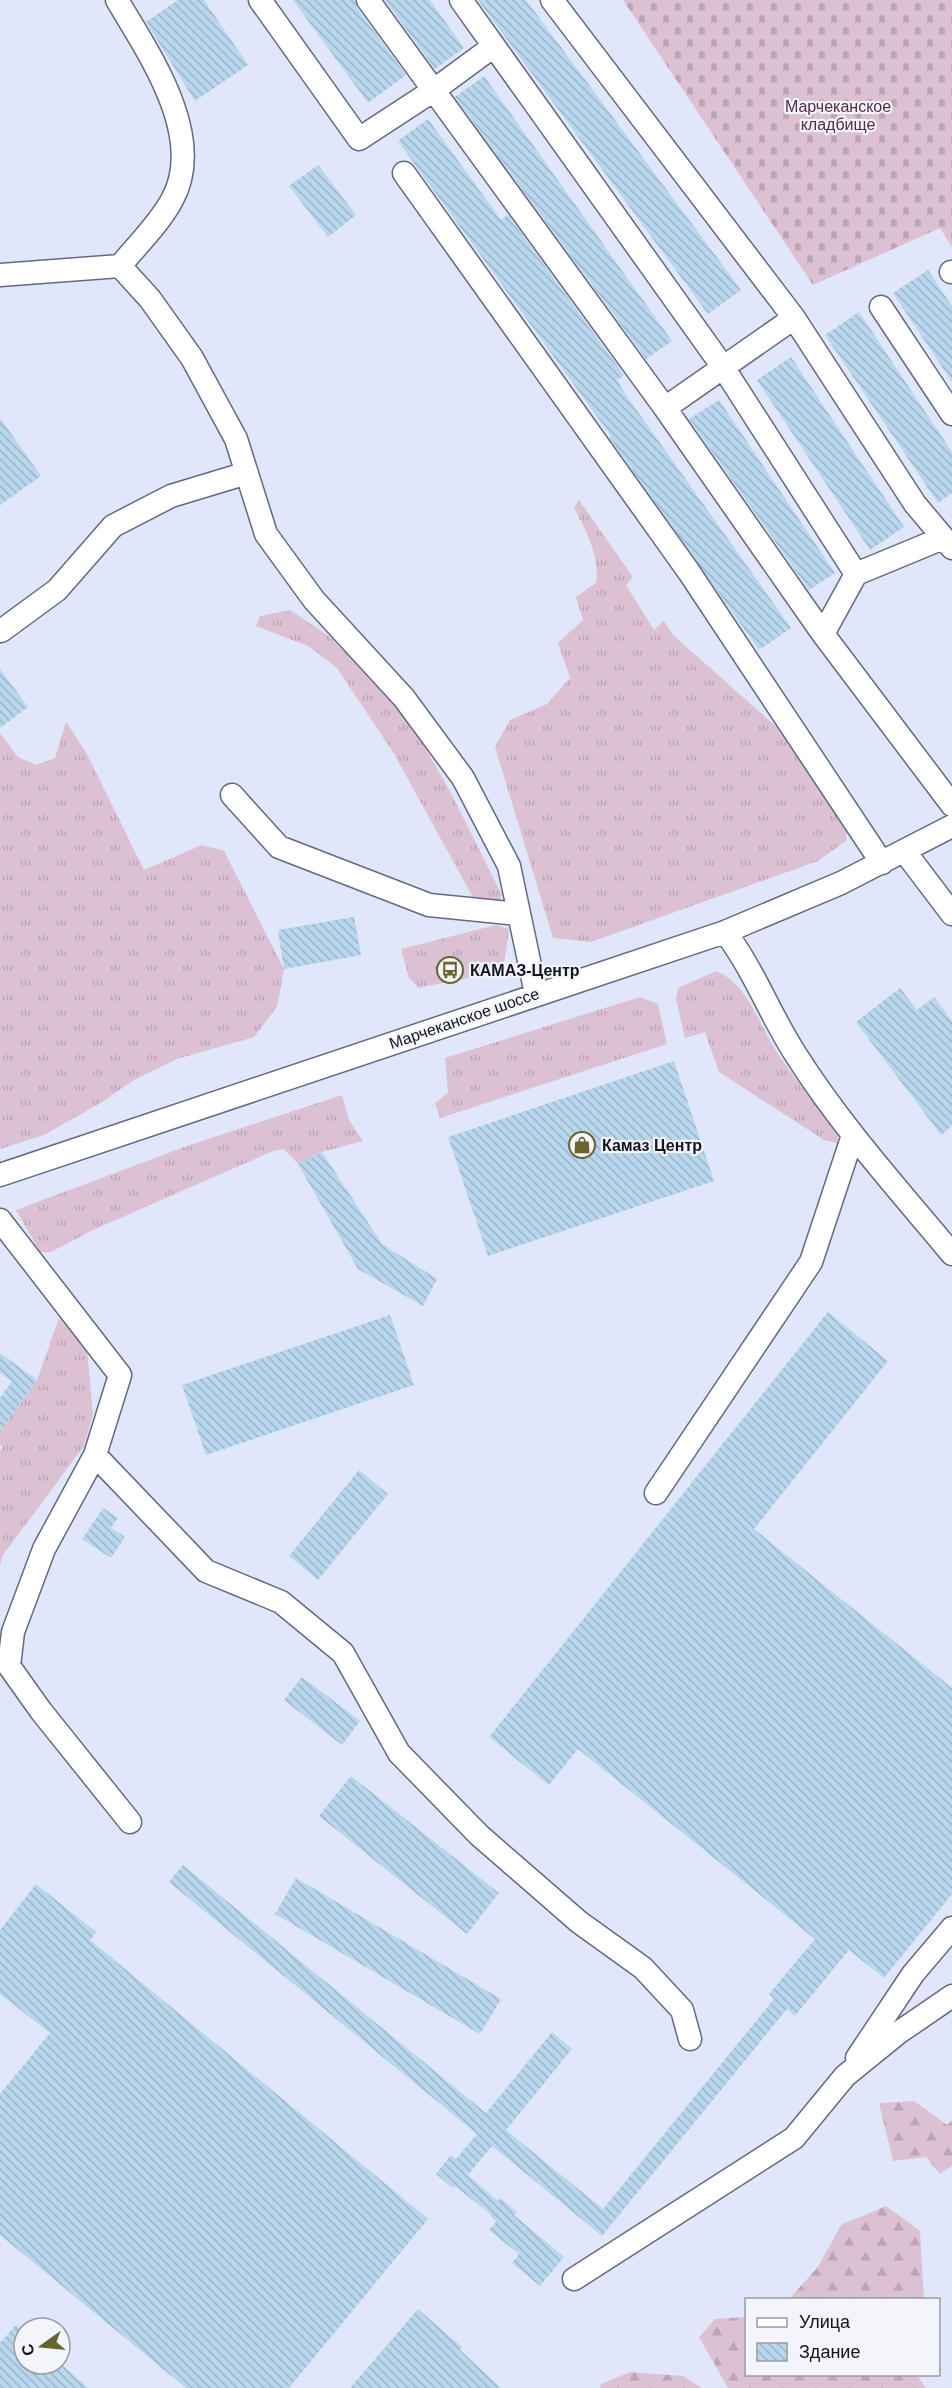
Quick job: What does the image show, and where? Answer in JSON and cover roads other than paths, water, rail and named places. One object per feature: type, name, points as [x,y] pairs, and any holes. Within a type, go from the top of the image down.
[{"type":"street","points":[[0,275],[120,266],[172,201],[183,171],[181,138],[164,80],[117,0]]},
{"type":"street","points":[[260,0],[359,139],[434,90],[494,46]]},
{"type":"street","points":[[368,0],[665,408],[823,634],[952,805]]},
{"type":"street","points":[[461,0],[723,367],[856,574]]},
{"type":"street","points":[[552,0],[794,318],[915,504],[948,543],[856,574],[823,634]]},
{"type":"street","points":[[404,173],[689,572],[882,863]]},
{"type":"street","points":[[120,266],[150,299],[192,358],[236,439],[266,534],[314,600],[404,698],[463,778],[509,866],[536,994]]},
{"type":"street","points":[[881,307],[952,414]]},
{"type":"street","points":[[665,408],[794,318]]},
{"type":"street","points":[[1,631],[57,590],[113,526],[171,496],[247,473]]},
{"type":"street","points":[[232,795],[279,847],[429,905],[519,914]]},
{"type":"street","name":"Марчеканское шоссе","points":[[0,1175],[725,932],[800,902],[905,852],[952,826]]},
{"type":"street","points":[[905,852],[952,914]]},
{"type":"street","points":[[725,932],[742,954],[795,1053],[830,1107],[952,1254]]},
{"type":"street","points":[[656,1493],[811,1262],[854,1135]]},
{"type":"street","points":[[0,1220],[120,1375],[94,1455],[44,1549],[14,1632],[9,1666],[41,1711],[130,1822]]},
{"type":"street","points":[[94,1455],[206,1571],[281,1602],[343,1653],[399,1753],[479,1835],[579,1922],[643,1968],[682,2010],[690,2040]]},
{"type":"street","points":[[574,2279],[794,2138],[845,2076],[913,1974],[952,1928]]},
{"type":"street","points":[[845,2076],[898,2033],[952,1996]]},
{"type":"place","name":"КАМАЗ-Центр","points":[[450,970]]},
{"type":"place","name":"Камаз Центр","points":[[582,1145]]},
{"type":"park label","name":"Марчеканское кладбище","points":[[838,115]]}]
